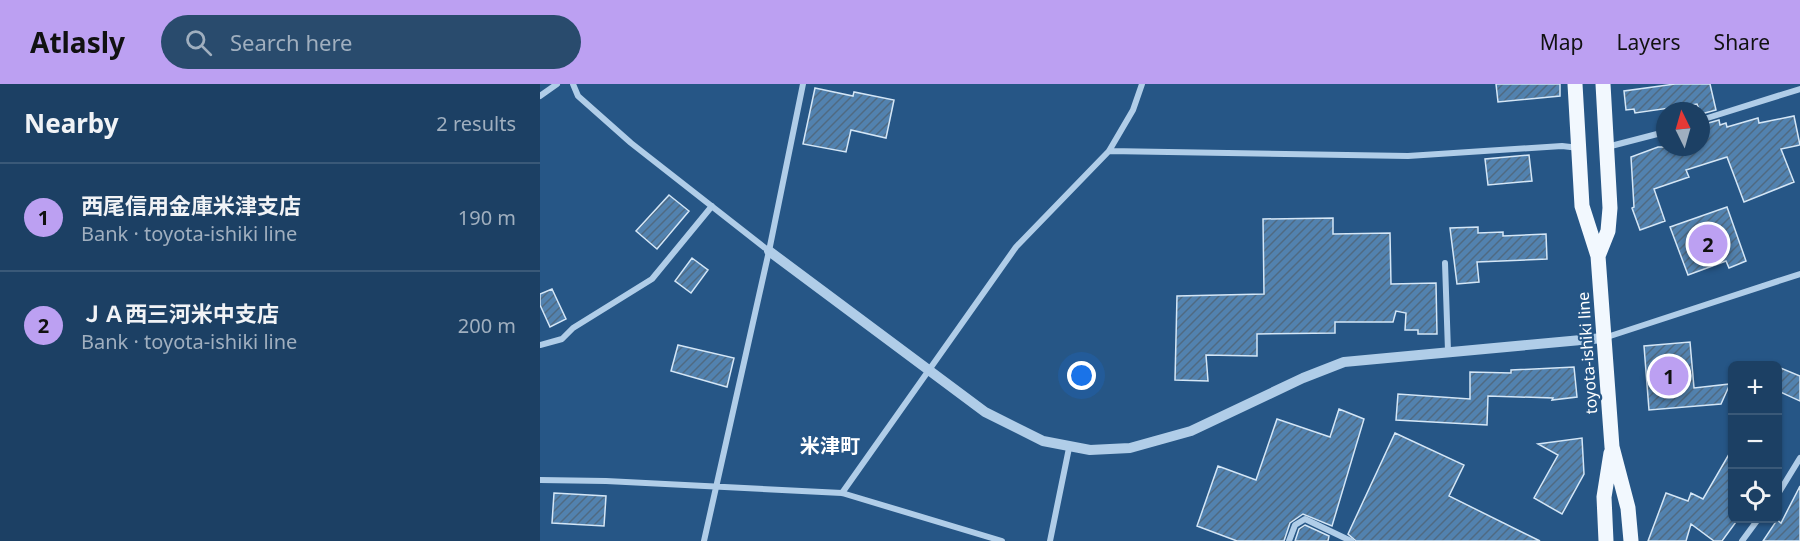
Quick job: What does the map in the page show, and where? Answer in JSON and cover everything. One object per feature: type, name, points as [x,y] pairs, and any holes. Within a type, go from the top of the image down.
[{"type":"main road","name":"toyota-ishiki line","points":[[1575,84],[1582,206],[1598,256],[1612,447],[1629,508],[1631,541]]},
{"type":"main road","name":"toyota-ishiki line","points":[[1598,256],[1608,231],[1603,84]]},
{"type":"main road","name":"toyota-ishiki line","points":[[1606,541],[1604,497],[1612,447]]},
{"type":"street","points":[[540,96],[557,84]]},
{"type":"street","points":[[573,84],[578,96],[622,135],[769,251],[929,371],[986,412],[1043,441],[1069,448],[1109,450],[1161,441],[1191,431],[1303,378],[1344,362],[1603,338],[1800,274]]},
{"type":"street","points":[[704,541],[769,251],[803,84]]},
{"type":"street","points":[[842,493],[1016,247],[1109,151],[1133,110],[1142,84]]},
{"type":"street","points":[[1710,117],[1800,89]]},
{"type":"street","points":[[1606,147],[1624,145],[1656,135]]},
{"type":"street","points":[[1109,151],[1408,156],[1562,146],[1579,148]]},
{"type":"street","points":[[540,345],[562,339],[573,328],[652,279],[712,206]]},
{"type":"street","points":[[1445,263],[1448,351]]},
{"type":"street","points":[[1050,541],[1069,448]]},
{"type":"street","points":[[1782,487],[1800,458]]},
{"type":"street","points":[[540,480],[842,493],[1002,541]]},
{"type":"street","points":[[1289,541],[1295,525],[1305,519],[1351,541]]},
{"type":"street","points":[[1742,541],[1756,523]]},
{"type":"building","points":[[1496,84],[1560,84],[1560,96],[1498,102]]},
{"type":"building","points":[[1675,84],[1710,84],[1716,110],[1710,112],[1710,102],[1656,102],[1656,110],[1635,113],[1634,109],[1626,110],[1624,91]]},
{"type":"building","points":[[815,88],[853,96],[854,92],[894,100],[886,138],[851,130],[846,152],[803,144]]},
{"type":"building","points":[[1794,116],[1800,145],[1781,149],[1794,182],[1744,202],[1727,157],[1686,170],[1689,177],[1654,189],[1665,221],[1640,230],[1632,208],[1634,207],[1631,157],[1656,148],[1656,156],[1710,156],[1710,122],[1719,120],[1720,125],[1726,123],[1727,127],[1758,118],[1759,123]]},
{"type":"building","points":[[1529,155],[1532,181],[1488,185],[1485,159]]},
{"type":"building","points":[[669,195],[689,211],[657,249],[636,231]]},
{"type":"building","points":[[1727,207],[1746,261],[1729,268],[1726,261],[1688,275],[1670,227]]},
{"type":"building","points":[[1333,218],[1333,234],[1390,233],[1391,284],[1436,283],[1437,334],[1418,334],[1418,330],[1405,330],[1406,313],[1396,311],[1393,322],[1335,322],[1335,333],[1257,334],[1257,356],[1206,355],[1208,381],[1175,380],[1177,296],[1264,294],[1263,219]]},
{"type":"building","points":[[1478,227],[1478,233],[1503,232],[1503,236],[1546,234],[1547,259],[1477,262],[1479,282],[1457,284],[1450,228]]},
{"type":"building","points":[[692,258],[708,270],[691,293],[675,281]]},
{"type":"building","points":[[552,289],[566,319],[550,327],[540,305],[540,294]]},
{"type":"building","points":[[1690,342],[1694,388],[1728,384],[1721,404],[1649,410],[1644,346]]},
{"type":"building","points":[[678,345],[734,358],[727,387],[671,371]]},
{"type":"building","points":[[1574,367],[1577,397],[1552,400],[1553,398],[1488,396],[1487,425],[1396,420],[1398,394],[1470,399],[1470,372],[1511,373],[1511,370]]},
{"type":"building","points":[[1782,369],[1800,376],[1800,401],[1782,393]]},
{"type":"building","points":[[1339,409],[1364,419],[1332,526],[1303,514],[1290,523],[1284,541],[1237,541],[1197,526],[1218,466],[1256,480],[1277,419],[1330,437]]},
{"type":"building","points":[[1395,433],[1464,465],[1449,496],[1540,541],[1356,541],[1348,534]]},
{"type":"building","points":[[1582,438],[1584,474],[1562,514],[1534,498],[1558,455],[1538,444]]},
{"type":"building","points":[[1728,456],[1728,523],[1735,523],[1722,541],[1714,541],[1691,524],[1686,541],[1648,541],[1666,493],[1688,501],[1691,493],[1703,499]]},
{"type":"building","points":[[1800,486],[1800,541],[1763,541],[1775,523],[1782,523]]},
{"type":"building","points":[[554,493],[606,496],[604,526],[552,523]]},
{"type":"building","points":[[1305,525],[1329,536],[1328,541],[1295,541],[1299,529]]},
{"type":"place","name":"ＪＡ西三河米中支店","points":[[1708,244]]},
{"type":"place","name":"西尾信用金庫米津支店","points":[[1669,376]]},
{"type":"district","name":"米津町","points":[[830,445]]}]
